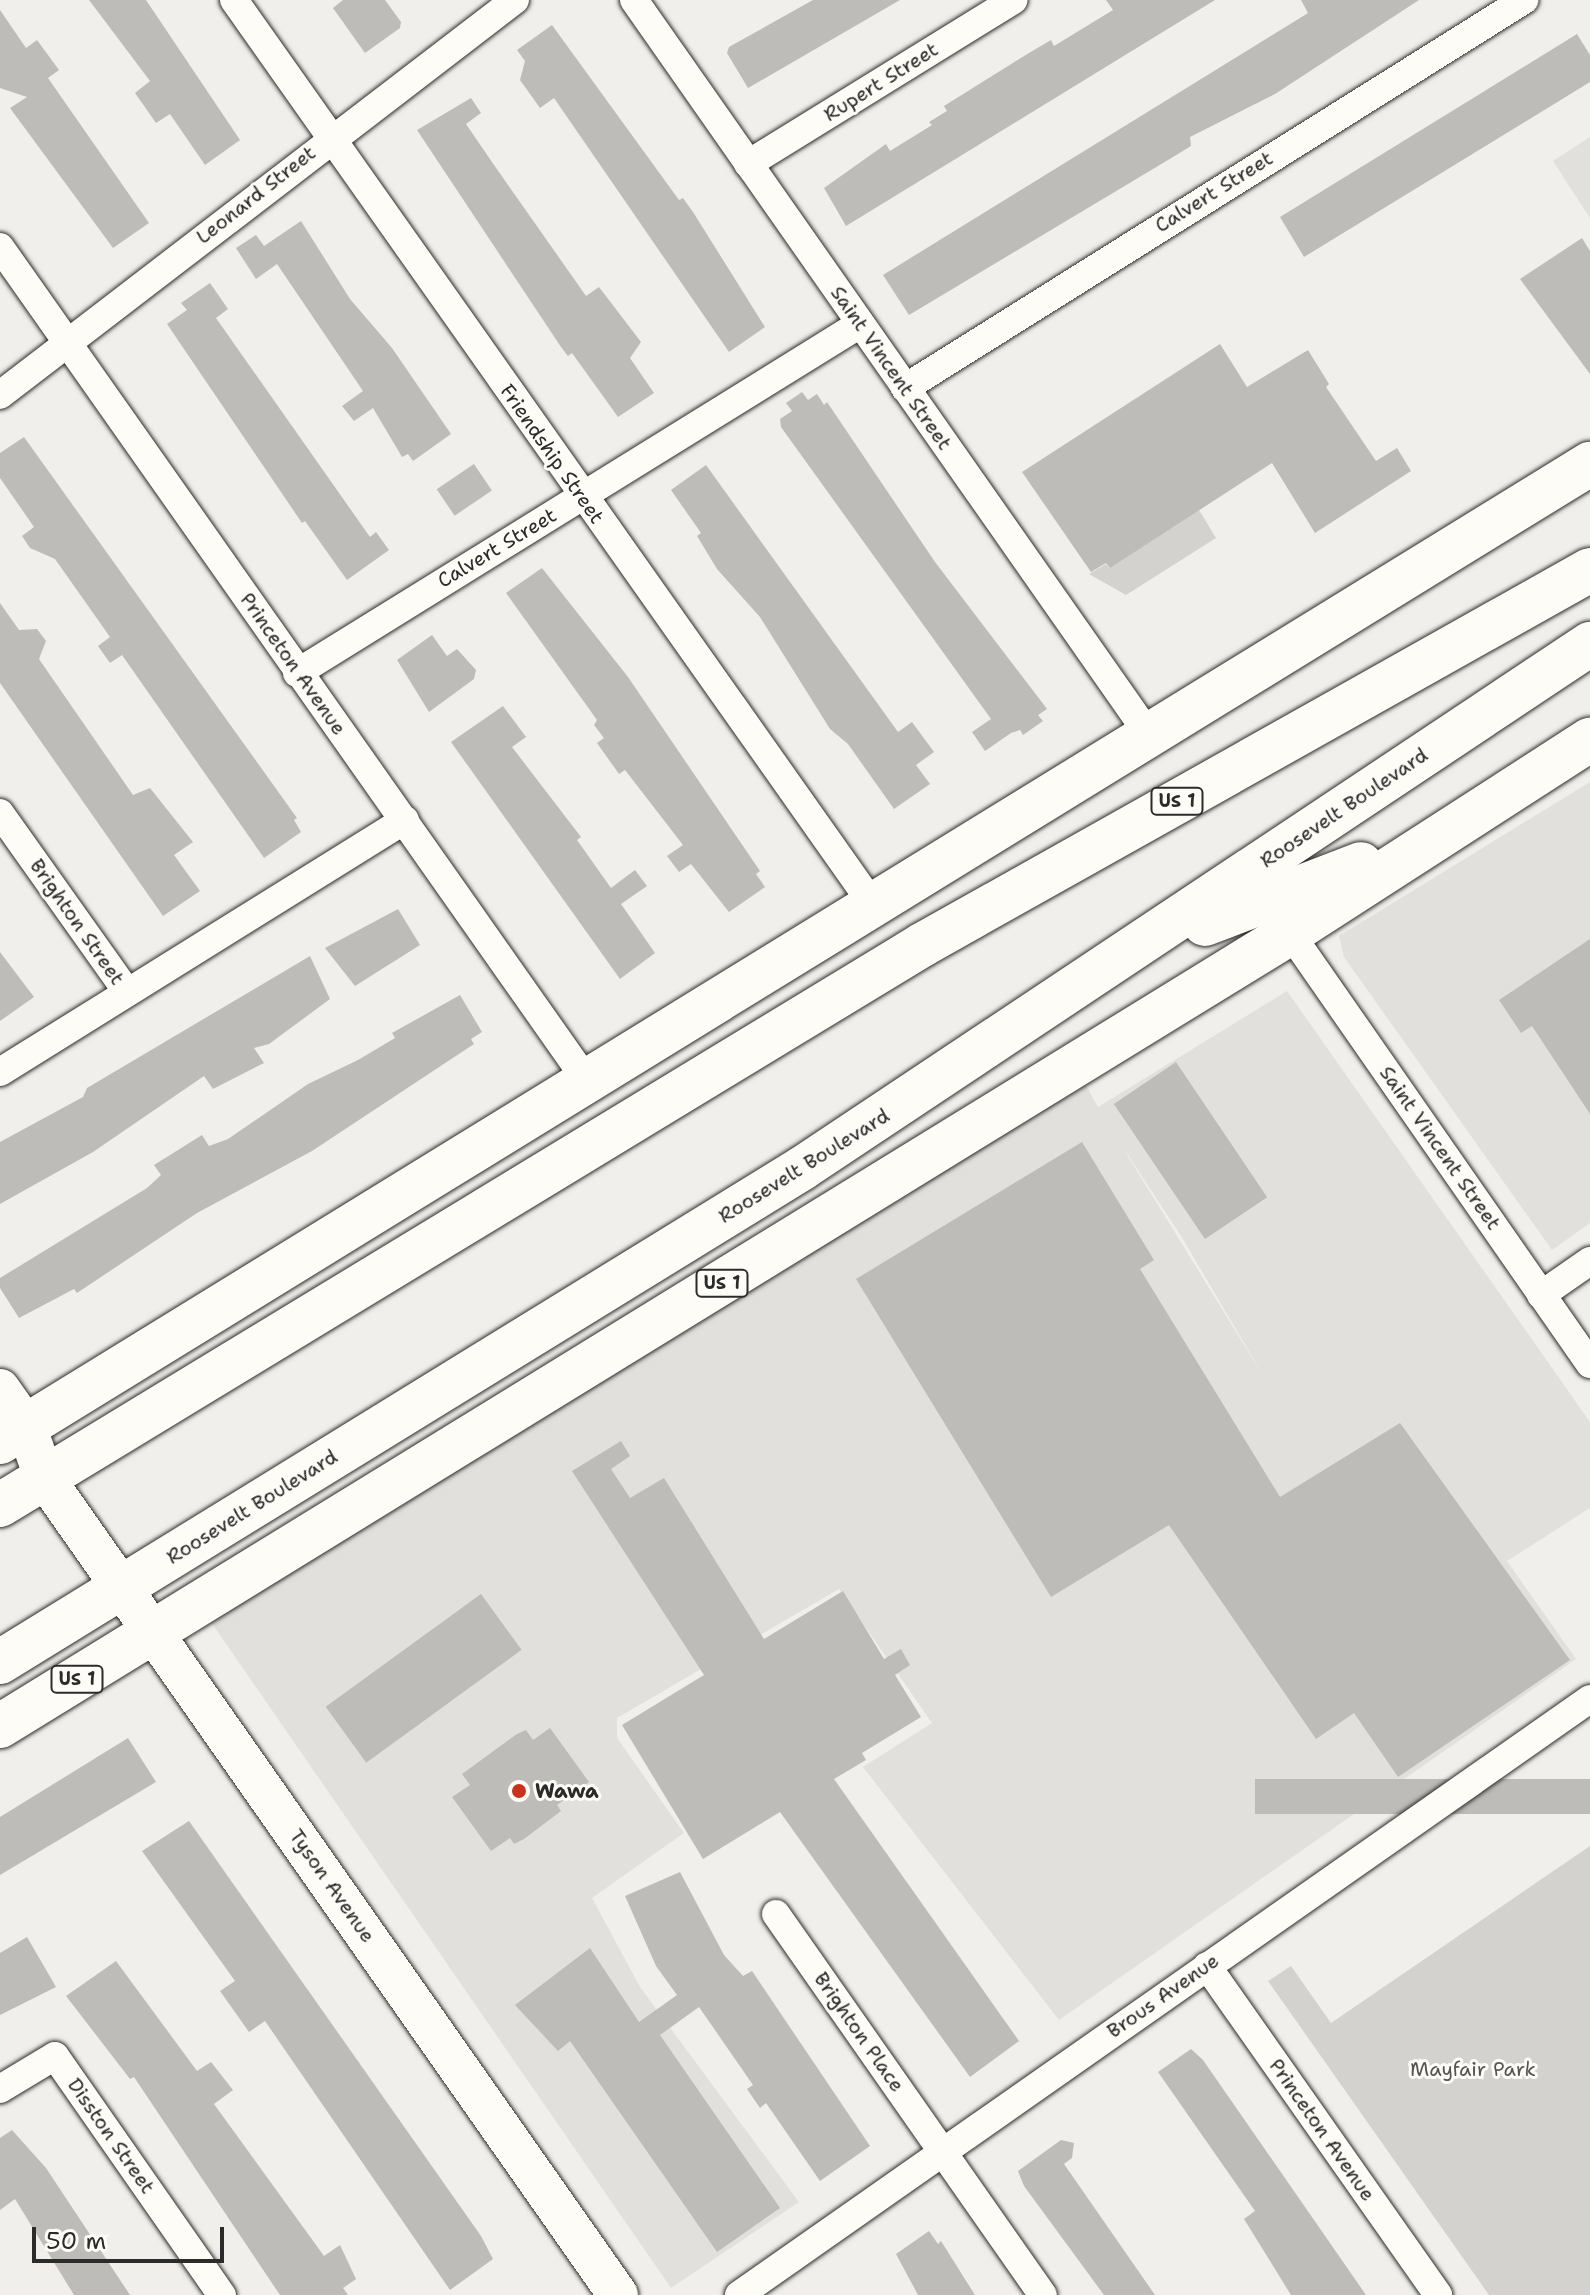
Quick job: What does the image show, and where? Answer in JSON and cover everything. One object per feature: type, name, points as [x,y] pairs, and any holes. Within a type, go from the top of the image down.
[{"type":"highway","points":[[9,1439],[1590,464]]},
{"type":"highway","name":"US 1","points":[[0,1505],[922,945],[1590,570]]},
{"type":"highway","name":"Roosevelt Boulevard","points":[[0,1662],[801,1169],[1135,950],[1590,644]]},
{"type":"highway","name":"US 1","points":[[0,1726],[1290,933],[1434,836],[1590,740]]},
{"type":"highway","points":[[1135,950],[1434,836]]},
{"type":"highway","points":[[312,1314],[587,1081]]},
{"type":"street","name":"Friendship Street","points":[[234,0],[581,497],[873,905]]},
{"type":"street","name":"Leonard Street","points":[[0,395],[330,137],[515,0]]},
{"type":"street","name":"Saint Vincent Street","points":[[634,0],[1149,735]]},
{"type":"street","name":"Rupert Street","points":[[748,164],[1014,0]]},
{"type":"street","name":"Calvert Street","points":[[905,388],[1524,0]]},
{"type":"street","name":"Princeton Avenue","points":[[0,247],[587,1081]]},
{"type":"street","name":"Calvert Street","points":[[297,673],[860,324]]},
{"type":"street","name":"Brighton Street","points":[[0,813],[127,992]]},
{"type":"street","points":[[0,1072],[405,820]]},
{"type":"street","name":"Saint Vincent Street","points":[[1290,933],[1590,1364]]},
{"type":"street","points":[[1541,1295],[1590,1261]]},
{"type":"street","name":"Tyson Avenue","points":[[0,1389],[9,1439],[44,1477],[618,2295]]},
{"type":"street","name":"Brous Avenue","points":[[739,2295],[1590,1699]]},
{"type":"street","name":"Brighton Place","points":[[776,1914],[942,2150]]},
{"type":"street","name":"Princeton Avenue","points":[[1207,1966],[1438,2295]]},
{"type":"street","name":"Disston Street","points":[[0,2089],[55,2056],[222,2295]]},
{"type":"street","points":[[942,2150],[1043,2295]]},
{"type":"shaded area","points":[[1590,137],[1590,218],[1553,161]]},
{"type":"shaded area","points":[[1590,782],[1590,1223],[1552,1250],[1344,957],[1339,936]]},
{"type":"shaded area","points":[[1287,991],[1590,1422],[1590,1508],[1507,1561],[1576,1659],[1059,2020],[863,1767],[932,1723],[839,1589],[617,1718],[617,1738],[684,1833],[592,1898],[640,1987],[799,2202],[671,2288],[211,1622],[1084,1082],[1098,1107]],"holes":[[[1126,1152],[1181,1236],[1267,1382]]]},
{"type":"green space","points":[[1199,510],[1216,538],[1126,595],[1089,574],[1106,564],[1109,568]]},
{"type":"green space","name":"Mayfair Park","points":[[1590,1846],[1590,2295],[1489,2295],[1268,1981],[1291,1966],[1331,2023]]},
{"type":"building","points":[[89,0],[146,0],[240,140],[205,165],[170,114],[156,123],[135,93],[150,81]]},
{"type":"building","points":[[343,0],[385,0],[401,22],[400,28],[365,53],[333,8]]},
{"type":"building","points":[[813,0],[900,0],[748,88],[727,53],[729,47]]},
{"type":"building","points":[[1106,0],[1215,0],[846,226],[824,188],[886,144],[890,151],[932,125],[929,122],[947,111],[944,106],[1029,53],[1051,40],[1054,46],[1113,10]]},
{"type":"building","points":[[1301,0],[1419,0],[1275,94],[1190,137],[1191,146],[909,315],[883,275],[1308,13]]},
{"type":"building","points":[[0,10],[26,48],[37,40],[59,70],[48,78],[149,223],[113,248],[10,108],[27,97],[0,88]]},
{"type":"building","points":[[552,25],[679,200],[683,198],[693,212],[765,327],[729,352],[554,98],[540,108],[520,80],[525,61],[517,50]]},
{"type":"building","points":[[1577,34],[1590,55],[1590,82],[1304,257],[1280,217]]},
{"type":"building","points":[[471,98],[481,113],[466,124],[494,165],[586,296],[599,287],[641,342],[630,358],[654,393],[618,417],[572,353],[568,356],[561,347],[417,130]]},
{"type":"building","points":[[301,221],[350,299],[392,348],[451,434],[413,461],[408,454],[402,457],[373,408],[354,421],[342,406],[363,391],[277,264],[256,279],[236,248],[256,235],[264,246]]},
{"type":"building","points":[[1582,238],[1590,251],[1590,374],[1520,279]]},
{"type":"building","points":[[210,283],[228,309],[216,318],[370,537],[376,532],[389,550],[347,580],[305,521],[302,523],[167,324],[187,310],[181,303]]},
{"type":"building","points":[[1220,344],[1247,387],[1308,350],[1329,384],[1326,387],[1376,461],[1397,448],[1411,471],[1315,533],[1272,463],[1110,568],[1106,563],[1091,572],[1022,472]]},
{"type":"building","points":[[802,392],[808,400],[817,394],[824,405],[827,402],[935,562],[1047,709],[1038,715],[1043,721],[1023,735],[1020,730],[1011,733],[985,751],[972,732],[991,719],[781,427],[780,419],[792,411],[786,403]]},
{"type":"building","points":[[24,437],[297,818],[294,820],[301,832],[264,858],[122,655],[110,663],[98,646],[110,637],[55,559],[30,548],[22,536],[34,527],[0,478],[0,453]]},
{"type":"building","points":[[474,464],[492,491],[455,516],[437,489]]},
{"type":"building","points":[[706,465],[898,732],[912,722],[934,752],[916,765],[930,784],[894,809],[848,744],[830,729],[760,617],[717,569],[697,536],[701,533],[671,490]]},
{"type":"building","points":[[542,568],[628,677],[760,871],[756,874],[765,887],[729,912],[691,864],[679,872],[667,856],[683,845],[625,770],[619,774],[597,743],[604,738],[594,725],[597,720],[506,593]]},
{"type":"building","points":[[0,603],[19,630],[37,629],[46,641],[39,659],[133,795],[150,788],[193,842],[174,855],[200,891],[163,916],[0,683]]},
{"type":"building","points":[[432,635],[447,656],[457,649],[476,670],[474,679],[429,712],[397,660]]},
{"type":"building","points":[[503,706],[526,737],[512,747],[581,837],[577,840],[611,888],[635,870],[647,886],[621,904],[655,953],[620,979],[451,742]]},
{"type":"building","points":[[398,909],[420,945],[355,986],[325,948]]},
{"type":"building","points":[[1590,939],[1590,1114],[1532,1026],[1521,1033],[1499,1000]]},
{"type":"building","points":[[0,952],[34,997],[0,1021]]},
{"type":"building","points":[[310,956],[330,999],[269,1044],[254,1048],[264,1063],[213,1089],[204,1076],[93,1152],[0,1204],[0,1142],[83,1097],[87,1088]]},
{"type":"building","points":[[460,995],[482,1032],[471,1039],[474,1044],[312,1151],[197,1213],[77,1293],[74,1289],[19,1318],[0,1288],[0,1278],[147,1188],[161,1175],[154,1165],[202,1135],[209,1146],[228,1139],[308,1084],[358,1060],[395,1038],[392,1033]]},
{"type":"building","points":[[1176,1062],[1267,1197],[1205,1239],[1114,1104]]},
{"type":"building","points":[[1082,1142],[1154,1260],[1140,1269],[1280,1497],[1400,1423],[1570,1660],[1398,1777],[1354,1713],[1316,1739],[1169,1525],[1051,1597],[856,1279]]},
{"type":"building","points":[[621,1441],[630,1456],[611,1469],[630,1498],[664,1478],[764,1639],[843,1591],[884,1659],[901,1649],[910,1665],[895,1675],[921,1717],[862,1753],[866,1760],[834,1779],[1019,2041],[970,2077],[780,1812],[703,1859],[622,1725],[704,1675],[572,1471]]},
{"type":"building","points":[[481,1594],[522,1650],[366,1763],[326,1707]]},
{"type":"building","name":"Wawa","points":[[550,1728],[589,1782],[557,1805],[561,1811],[524,1839],[514,1844],[510,1838],[491,1851],[452,1797],[470,1785],[462,1774],[517,1734],[526,1730],[533,1740]]},
{"type":"building","points":[[128,1738],[156,1782],[0,1875],[0,1817]]},
{"type":"building","points":[[1255,1779],[1590,1779],[1590,1814],[1255,1814]]},
{"type":"building","points":[[189,1821],[481,2236],[493,2259],[450,2290],[265,2021],[249,2032],[220,1991],[235,1981],[142,1851]]},
{"type":"building","points":[[680,1872],[724,1955],[743,1976],[752,1971],[870,2146],[820,2181],[766,2103],[760,2108],[747,2089],[753,2085],[699,2007],[660,2035],[780,2208],[717,2252],[570,2041],[558,2051],[515,2005],[590,1948],[639,2022],[677,1995],[656,1966],[625,1896]]},
{"type":"building","points":[[27,1937],[56,1987],[0,2015],[0,1953]]},
{"type":"building","points":[[116,1961],[197,2071],[211,2062],[233,2090],[214,2104],[324,2256],[340,2245],[356,2279],[343,2288],[348,2295],[280,2295],[134,2077],[130,2079],[66,1996]]},
{"type":"building","points":[[1191,2049],[1203,2060],[1366,2295],[1291,2295],[1244,2219],[1255,2211],[1158,2072]]},
{"type":"building","points":[[12,2130],[46,2168],[130,2295],[74,2295],[15,2199],[0,2210],[0,2138]]},
{"type":"building","points":[[1061,2140],[1074,2143],[1072,2158],[1064,2164],[1155,2295],[1104,2295],[1024,2186],[1018,2171]]},
{"type":"building","points":[[929,2231],[938,2244],[941,2241],[975,2295],[918,2295],[896,2254]]},
{"type":"place","name":"Wawa","points":[[519,1791]]}]
